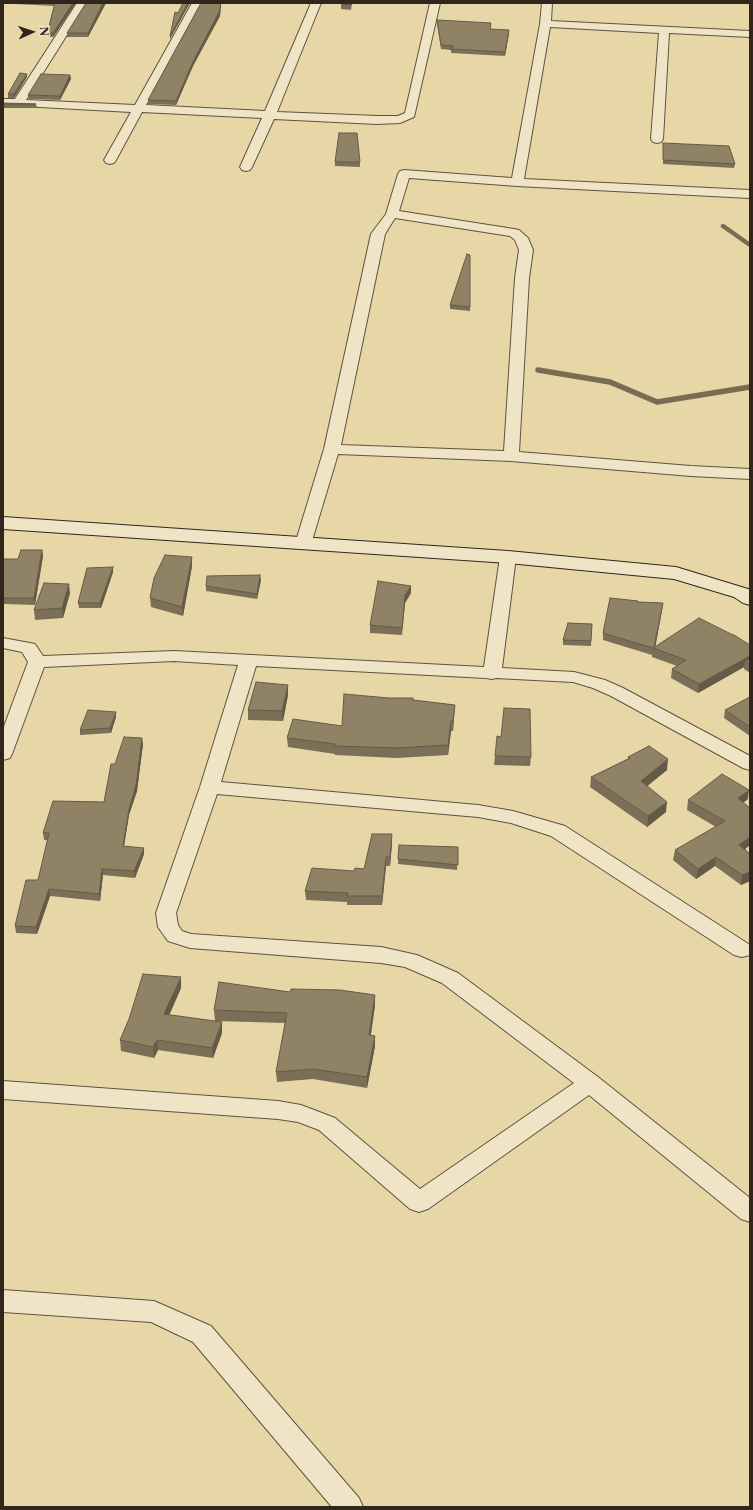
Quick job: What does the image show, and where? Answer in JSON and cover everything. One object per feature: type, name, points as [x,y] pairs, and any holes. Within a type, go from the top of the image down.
[{"type":"street","points":[[18,103],[82,3]]},
{"type":"street","points":[[110,160],[197,3]]},
{"type":"street","points":[[246,167],[270,114],[316,3]]},
{"type":"street","points":[[3,102],[377,120],[400,119],[410,115],[435,3]]},
{"type":"street","points":[[517,182],[545,24],[547,3]]},
{"type":"street","points":[[545,24],[750,34]]},
{"type":"street","points":[[657,139],[664,31]]},
{"type":"street","points":[[303,544],[332,449],[378,234],[392,214],[404,174],[517,182],[750,194]]},
{"type":"street","points":[[392,214],[502,231],[514,234],[521,238],[526,250],[522,278],[511,456]]},
{"type":"street","points":[[332,449],[511,456],[691,471],[750,474]]},
{"type":"street","points":[[3,523],[508,558],[676,573],[741,593],[750,599]]},
{"type":"street","points":[[492,674],[508,558]]},
{"type":"street","points":[[3,643],[29,648],[37,662]]},
{"type":"street","points":[[37,662],[174,656],[574,678],[599,684],[618,692],[750,764]]},
{"type":"street","points":[[248,661],[210,787],[166,913],[168,927],[175,936],[190,941],[381,955],[409,960],[450,978],[590,1082],[750,1212]]},
{"type":"street","points":[[3,754],[37,662]]},
{"type":"street","points":[[210,787],[478,811],[513,816],[558,831],[747,951]]},
{"type":"street","points":[[3,1090],[278,1110],[301,1114],[327,1124],[419,1202],[590,1082]]},
{"type":"street","points":[[3,1301],[154,1312],[202,1334],[349,1507]]},
{"type":"building","points":[[55,3],[73,3],[53,33],[47,34]]},
{"type":"building","points":[[86,3],[103,3],[88,33],[67,33]]},
{"type":"building","points":[[183,3],[188,3],[170,36],[175,12],[178,13]]},
{"type":"building","points":[[201,3],[221,3],[219,12],[193,62],[176,101],[148,100]]},
{"type":"building","points":[[341,3],[352,3],[351,5]]},
{"type":"building","points":[[437,20],[491,23],[490,29],[509,30],[505,52],[451,49],[454,46],[441,45]]},
{"type":"building","points":[[20,73],[27,74],[14,94],[8,94]]},
{"type":"building","points":[[41,74],[70,75],[60,96],[28,95]]},
{"type":"building","points":[[3,103],[36,104],[3,104]]},
{"type":"building","points":[[339,133],[357,133],[360,162],[335,162]]},
{"type":"building","points":[[663,143],[729,146],[735,164],[663,160]]},
{"type":"building","points":[[467,254],[470,255],[470,307],[450,305]]},
{"type":"building","points":[[21,550],[42,550],[34,598],[3,598],[3,559],[18,559]]},
{"type":"building","points":[[165,555],[192,557],[182,607],[150,598],[154,578]]},
{"type":"building","points":[[113,567],[100,603],[78,603],[87,568]]},
{"type":"building","points":[[260,575],[257,594],[206,586],[207,576]]},
{"type":"building","points":[[378,581],[411,586],[405,595],[402,628],[370,625]]},
{"type":"building","points":[[44,583],[69,584],[62,608],[34,610]]},
{"type":"building","points":[[610,598],[638,602],[663,603],[653,648],[603,633]]},
{"type":"building","points":[[699,618],[734,635],[750,645],[750,656],[699,684],[672,669],[686,660],[653,648]]},
{"type":"building","points":[[568,623],[592,624],[591,641],[563,640]]},
{"type":"building","points":[[750,659],[750,665],[745,661]]},
{"type":"building","points":[[256,682],[288,685],[282,711],[248,710]]},
{"type":"building","points":[[344,694],[389,698],[413,698],[413,700],[455,705],[448,745],[396,748],[335,746],[335,744],[287,738],[293,719],[342,726]]},
{"type":"building","points":[[750,697],[750,727],[725,710]]},
{"type":"building","points":[[504,708],[530,709],[531,757],[495,756],[497,736],[501,737]]},
{"type":"building","points":[[88,710],[116,712],[110,728],[80,730]]},
{"type":"building","points":[[124,737],[142,738],[136,785],[129,809],[123,846],[144,848],[134,871],[102,869],[99,894],[49,889],[36,927],[15,926],[26,880],[38,880],[49,833],[43,833],[53,801],[104,802],[111,764],[115,764]]},
{"type":"building","points":[[649,746],[668,759],[641,781],[667,802],[648,816],[591,777],[630,758],[628,757]]},
{"type":"building","points":[[722,774],[749,790],[738,798],[750,808],[750,837],[739,845],[750,854],[750,872],[742,875],[716,857],[698,869],[675,850],[725,821],[688,800]]},
{"type":"building","points":[[372,834],[392,834],[390,857],[386,857],[382,896],[347,896],[348,893],[305,891],[312,868],[354,871],[355,868],[364,869]]},
{"type":"building","points":[[399,845],[458,847],[458,865],[398,859]]},
{"type":"building","points":[[143,974],[181,977],[164,1014],[222,1022],[212,1048],[157,1040],[153,1047],[120,1040],[129,1019]]},
{"type":"building","points":[[219,982],[290,992],[291,989],[340,990],[375,995],[369,1035],[375,1036],[367,1077],[313,1069],[276,1072],[287,1013],[214,1010]]},
{"type":"waterway","points":[[723,226],[750,245]]},
{"type":"waterway","points":[[538,370],[610,382],[657,402],[750,387]]}]
